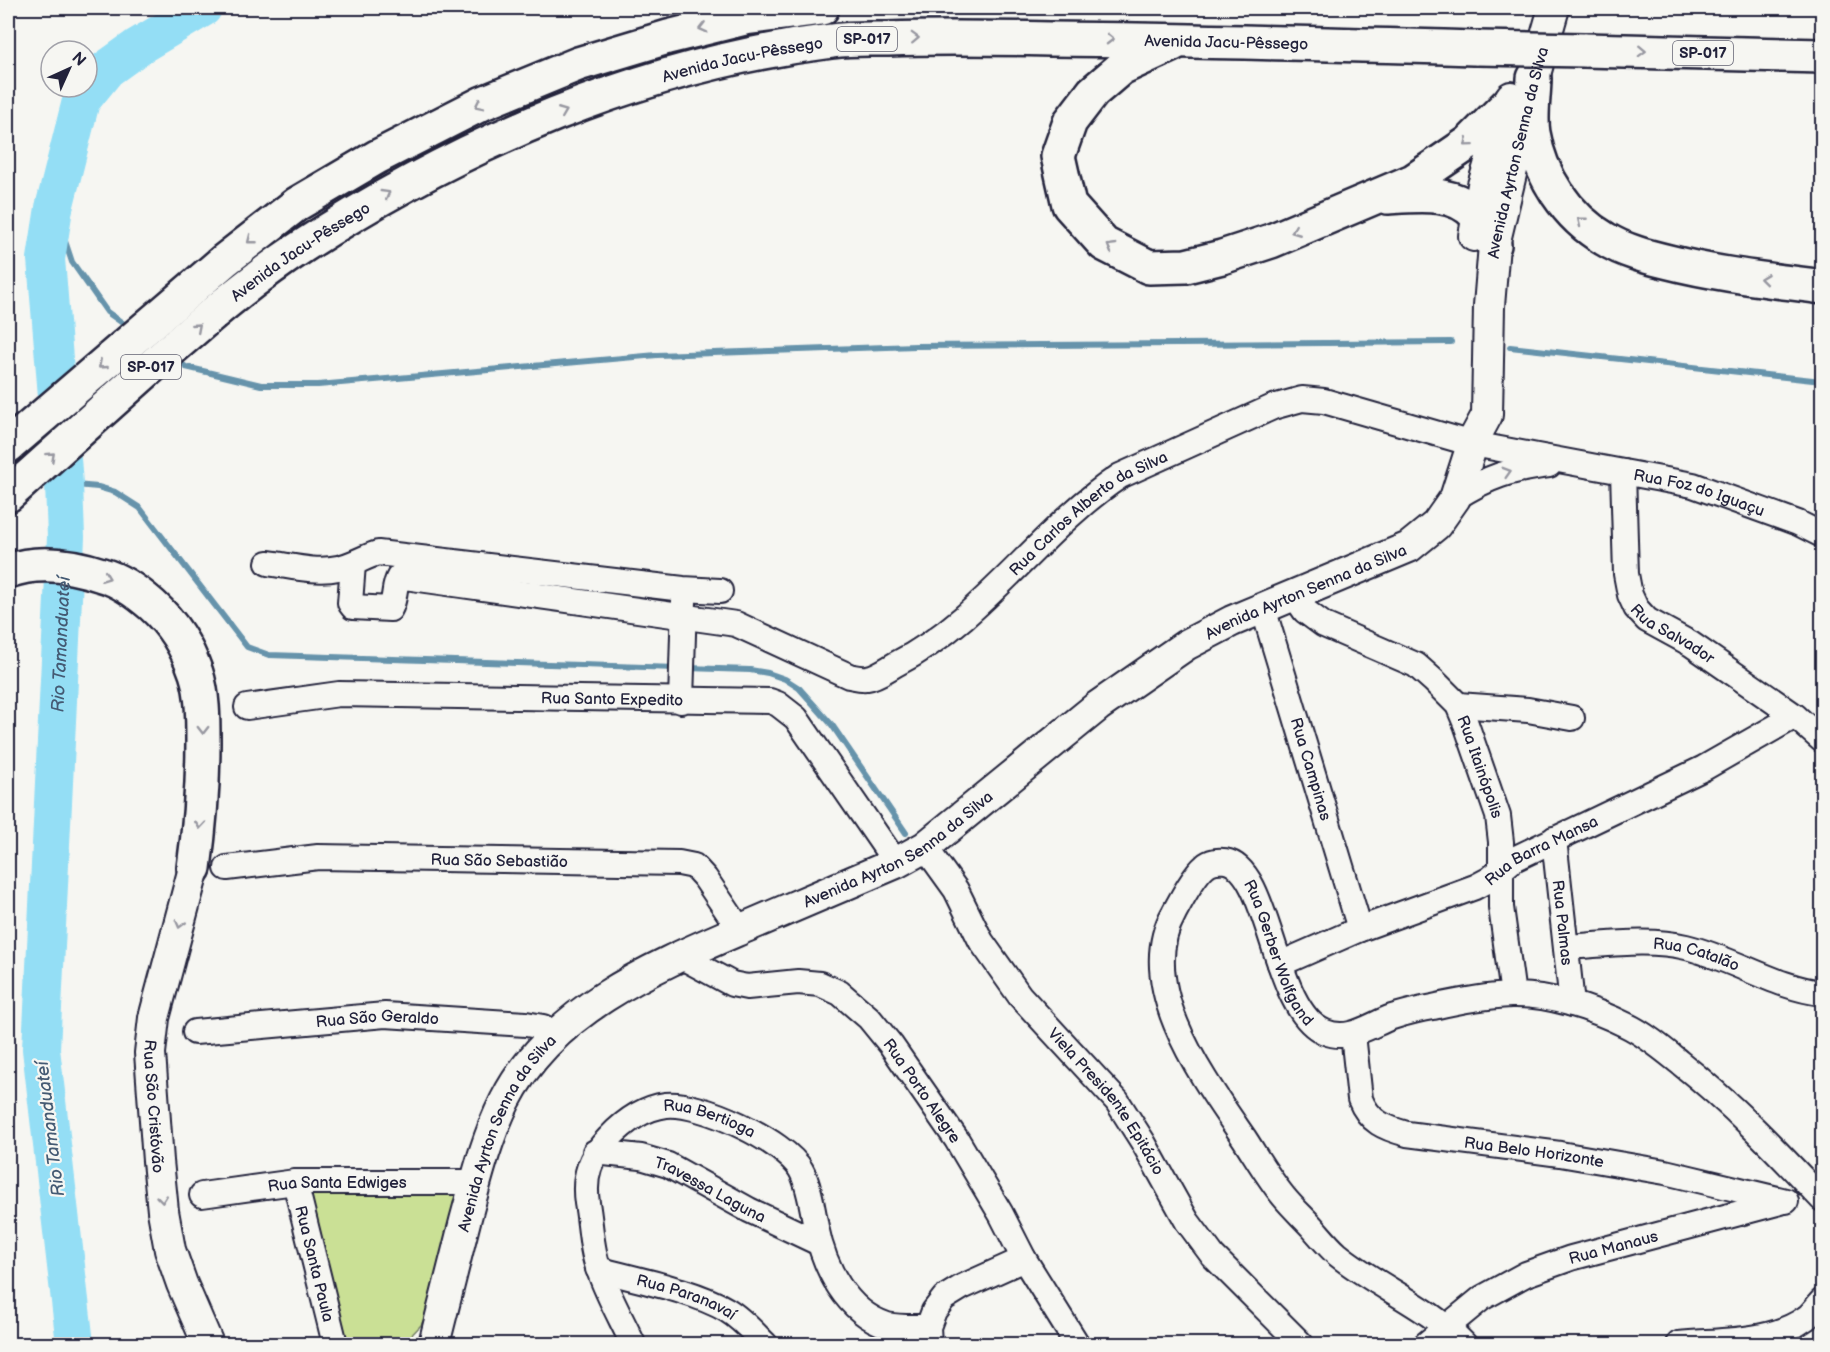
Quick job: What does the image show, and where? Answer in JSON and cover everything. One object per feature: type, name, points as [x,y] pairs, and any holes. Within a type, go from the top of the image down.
[{"type":"highway","name":"Avenida Jacu-Pêssego","points":[[8,446],[225,260],[297,204],[377,157],[483,103],[578,64],[668,37],[734,21],[822,8]]},
{"type":"highway","name":"Avenida Jacu-Pêssego","points":[[8,495],[247,285],[300,247],[394,190],[497,139],[592,100],[678,72],[756,53],[836,40],[933,37],[1181,40],[1822,56]]},
{"type":"highway","points":[[1181,40],[1121,68],[1093,93],[1070,122],[1058,156],[1069,205],[1104,244],[1149,267],[1186,266],[1222,257],[1271,240],[1413,181],[1470,142],[1510,102]]},
{"type":"highway","points":[[1534,78],[1533,131],[1540,161],[1554,189],[1575,217],[1605,240],[1645,256],[1713,273],[1822,287]]},
{"type":"highway","points":[[1377,197],[1425,195],[1446,198],[1465,205],[1476,215],[1494,245]]},
{"type":"highway","points":[[8,571],[45,565],[78,567],[110,577],[139,594],[164,616],[184,644],[197,675],[203,713],[203,782],[194,868]]},
{"type":"main road","name":"Avenida Ayrton Senna da Silva","points":[[1474,441],[1467,413],[1476,215],[1535,8]]},
{"type":"main road","name":"Avenida Ayrton Senna da Silva","points":[[432,1342],[475,1182],[492,1128],[506,1099],[520,1076],[557,1034],[599,999],[654,967],[896,862],[925,847],[1098,706],[1135,678],[1186,645],[1263,608],[1409,547],[1436,525],[1455,498],[1474,441],[1487,416],[1489,306],[1494,245],[1534,78],[1554,8]]},
{"type":"main road","name":"Rua São Cristóvão","points":[[194,868],[154,1018],[150,1053],[160,1181],[170,1250],[208,1344]]},
{"type":"street","name":"Rua Carlos Alberto da Silva","points":[[353,564],[350,603],[353,607],[390,609],[393,604],[396,582],[399,577],[405,577],[736,624],[849,676],[869,678],[922,651],[980,602],[1099,490],[1120,476],[1274,407],[1302,399],[1324,401],[1474,441]]},
{"type":"street","name":"Rua Foz do Iguaçu","points":[[1474,441],[1693,485],[1798,523],[1822,535]]},
{"type":"street","name":"Rua Foz do Iguaçu","points":[[1455,498],[1492,477],[1515,469],[1573,462]]},
{"type":"street","name":"Rua Salvador","points":[[1623,472],[1626,574],[1630,595],[1636,608],[1647,620],[1691,644],[1795,716],[1822,740]]},
{"type":"street","points":[[268,563],[317,569],[337,568],[378,553],[683,589],[720,591]]},
{"type":"street","points":[[682,679],[683,589]]},
{"type":"street","name":"Rua Itainópolis","points":[[1294,595],[1305,611],[1324,625],[1416,665],[1458,705],[1498,816],[1502,842],[1501,907],[1513,995]]},
{"type":"street","name":"Rua Campinas","points":[[1263,608],[1360,929]]},
{"type":"street","name":"Rua Santo Expedito","points":[[247,707],[339,694],[682,679],[770,701],[786,709],[796,718],[896,862]]},
{"type":"street","points":[[1458,705],[1528,710],[1572,718]]},
{"type":"street","name":"Rua Barra Mansa","points":[[1280,964],[1360,929],[1475,887],[1490,879],[1514,859],[1704,768],[1795,716]]},
{"type":"street","name":"Rua Palmas","points":[[1554,839],[1572,1004]]},
{"type":"street","name":"Viela Presidente Epitácio","points":[[925,847],[956,891],[981,941],[1020,996],[1117,1101],[1187,1221],[1213,1256],[1301,1344]]},
{"type":"street","name":"Rua São Sebastião","points":[[227,868],[318,856],[678,863],[694,866],[705,878],[740,930]]},
{"type":"street","name":"Rua Gerber Wolfgand","points":[[1464,1344],[1447,1326],[1377,1283],[1335,1252],[1283,1195],[1197,1069],[1173,1014],[1162,969],[1166,927],[1184,895],[1205,865],[1214,861],[1224,861],[1235,864],[1245,873],[1254,891],[1280,964],[1299,1006],[1309,1022],[1322,1031],[1338,1036],[1353,1034],[1392,1017],[1483,998],[1513,995],[1572,1004],[1628,1026],[1663,1050],[1704,1082],[1822,1199]]},
{"type":"street","name":"Rua Catalão","points":[[1566,947],[1655,943],[1685,947],[1718,957],[1806,992],[1822,993]]},
{"type":"street","name":"Rua Porto Alegre","points":[[680,956],[732,984],[747,987],[798,982],[820,984],[840,993],[869,1018],[912,1074],[957,1140],[1024,1259],[1077,1344]]},
{"type":"street","name":"Rua São Geraldo","points":[[195,1032],[385,1015],[526,1024],[543,1027],[557,1034]]},
{"type":"street","name":"Rua Belo Horizonte","points":[[1353,1034],[1360,1100],[1371,1119],[1385,1128],[1407,1134],[1560,1154],[1665,1172],[1786,1201]]},
{"type":"street","name":"Rua Bertioga","points":[[633,1344],[598,1269],[586,1193],[589,1168],[595,1152],[623,1123],[649,1109],[669,1105],[701,1110],[764,1136],[784,1150],[801,1170],[819,1243],[830,1271],[847,1296],[867,1317],[928,1336]]},
{"type":"street","name":"Travessa Laguna","points":[[595,1152],[641,1157],[668,1164],[749,1210],[819,1243]]},
{"type":"street","name":"Rua Santa Edwiges","points":[[202,1195],[295,1182],[475,1182]]},
{"type":"street","name":"Rua Santa Paula","points":[[295,1182],[335,1344]]},
{"type":"street","name":"Rua Manaus","points":[[1426,1344],[1482,1298],[1526,1274],[1571,1258],[1786,1201],[1822,1199]]},
{"type":"street","points":[[928,1336],[934,1311],[944,1298],[962,1287],[1024,1259]]},
{"type":"street","name":"Rua Paranavaí","points":[[598,1269],[707,1300],[738,1318],[765,1344]]},
{"type":"street","points":[[1679,1344],[1756,1337],[1784,1330],[1807,1318],[1822,1301]]},
{"type":"green space","points":[[308,1191],[460,1191],[432,1304],[421,1325],[403,1344],[346,1344]]},
{"type":"waterway","name":"Rio Tamanduateí","points":[[75,1344],[41,1049],[66,537],[64,484],[46,259],[54,208],[81,101],[107,69],[139,46],[203,8]]},
{"type":"waterway","points":[[54,208],[72,262],[107,312],[131,329]]},
{"type":"waterway","points":[[174,359],[186,367],[261,385],[318,385],[657,355],[916,346],[1451,342]]},
{"type":"waterway","points":[[1510,347],[1822,381]]},
{"type":"waterway","points":[[64,484],[98,487],[115,492],[140,508],[247,647],[269,655],[677,668]]},
{"type":"waterway","points":[[687,668],[750,670],[768,673],[785,679],[799,688],[832,725],[906,833]]}]
